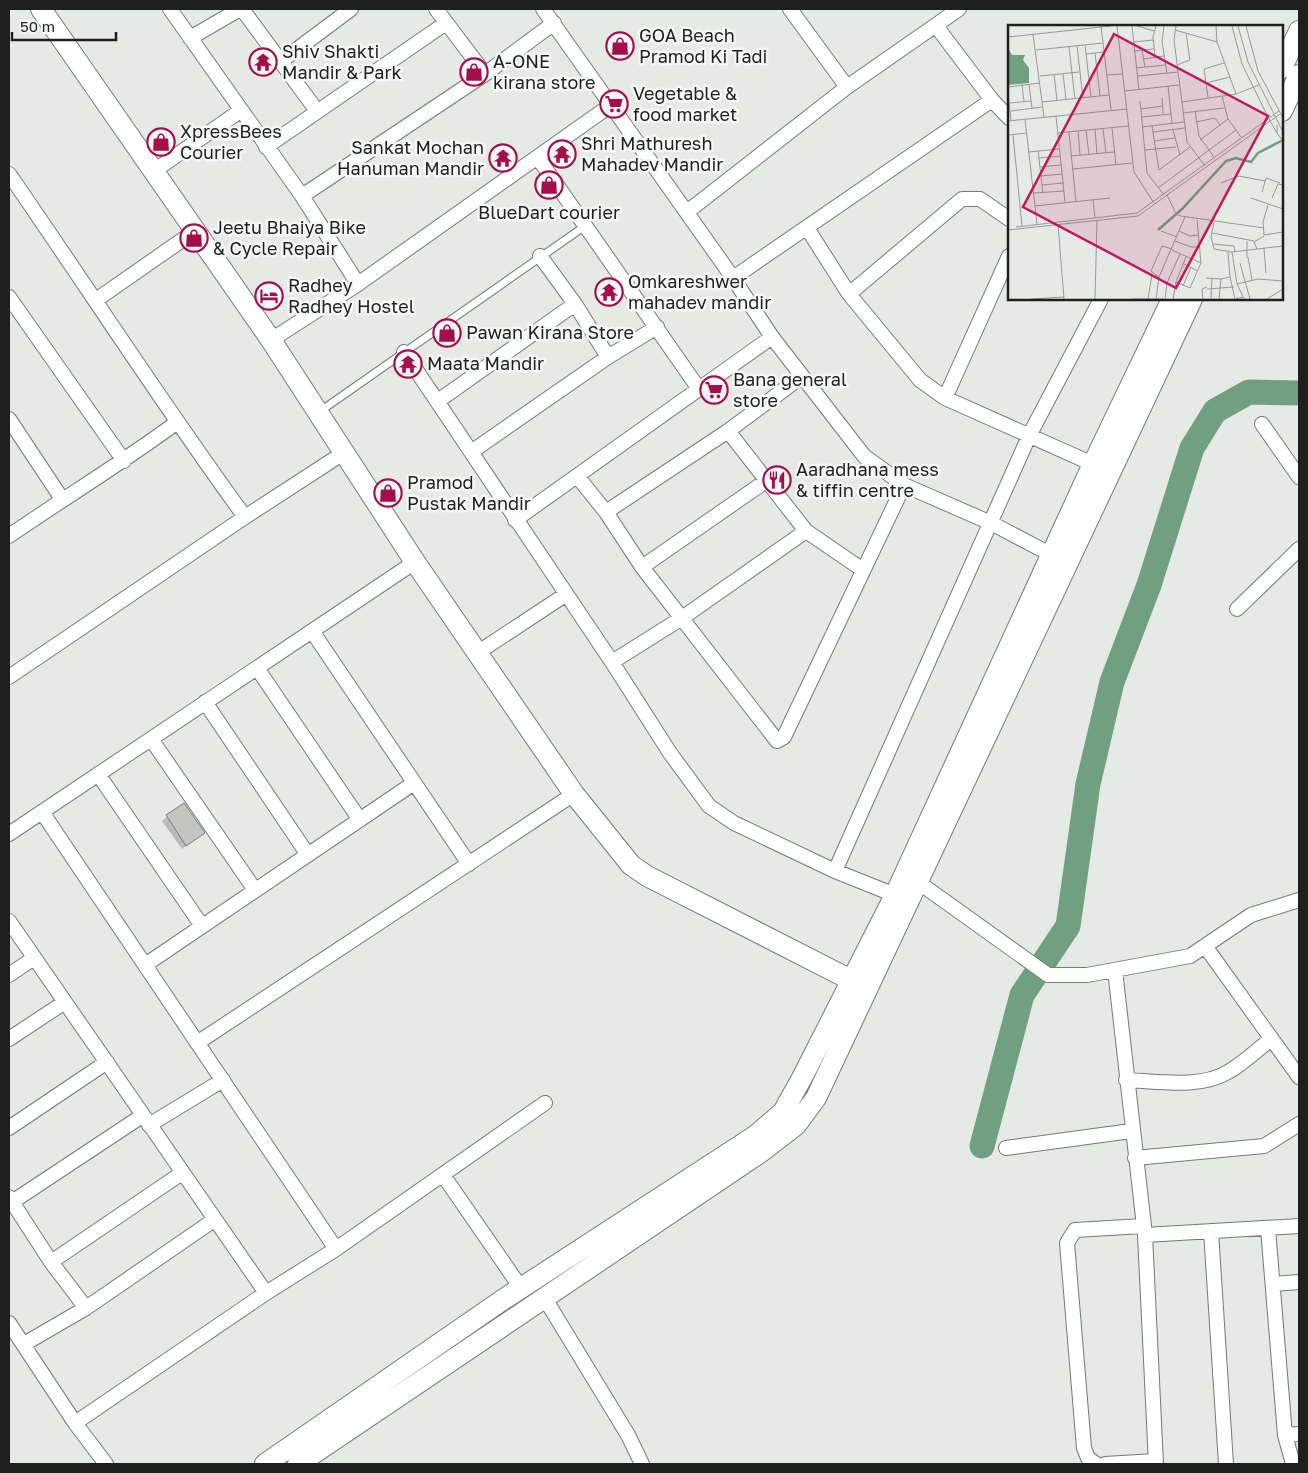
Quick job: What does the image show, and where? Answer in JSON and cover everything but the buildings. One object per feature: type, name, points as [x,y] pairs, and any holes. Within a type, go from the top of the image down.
[{"type":"street","points":[[41,9],[271,340],[415,562],[574,794],[631,865],[647,876],[851,980],[870,985]]},
{"type":"street","points":[[170,9],[240,111],[302,196],[358,284]]},
{"type":"street","points":[[190,38],[241,9],[317,112]]},
{"type":"street","points":[[280,62],[351,9]]},
{"type":"street","points":[[436,9],[485,74]]},
{"type":"street","points":[[543,9],[734,278],[801,377],[864,456],[904,485],[991,523],[1061,557]]},
{"type":"street","points":[[790,9],[847,87]]},
{"type":"street","points":[[686,212],[847,87],[959,9]]},
{"type":"street","points":[[266,147],[446,23]]},
{"type":"street","points":[[302,196],[485,74],[554,24]]},
{"type":"street","points":[[936,26],[992,100],[1008,117]]},
{"type":"street","points":[[1283,66],[1299,31]]},
{"type":"street","points":[[1283,109],[1299,75]]},
{"type":"street","points":[[734,278],[992,100]]},
{"type":"street","points":[[271,340],[358,284],[538,158],[610,105]]},
{"type":"street","points":[[154,171],[240,111]]},
{"type":"street","points":[[538,158],[699,389]]},
{"type":"street","points":[[9,174],[96,300],[176,423],[245,517]]},
{"type":"street","points":[[849,294],[962,199],[980,199],[1008,218]]},
{"type":"street","points":[[807,228],[849,294],[920,380],[944,398],[1030,434],[1092,464]]},
{"type":"street","points":[[96,300],[195,231]]},
{"type":"street","points":[[540,256],[575,304],[608,357]]},
{"type":"street","points":[[944,398],[1008,258]]},
{"type":"street","points":[[9,297],[124,461]]},
{"type":"street","points":[[835,871],[1030,434],[1100,300]]},
{"type":"street","points":[[298,1464],[761,1152],[796,1125],[816,1098],[960,797],[1061,557],[1092,464],[1172,300]]},
{"type":"street","points":[[264,1464],[521,1288],[755,1136],[782,1112],[803,1076],[1061,557],[1191,300]]},
{"type":"street","points":[[438,401],[575,304]]},
{"type":"street","points":[[471,452],[608,357],[657,327]]},
{"type":"street","points":[[515,520],[772,336]]},
{"type":"street","points":[[404,352],[565,595],[612,662],[670,753],[709,806],[734,823],[835,871],[894,895]]},
{"type":"street","points":[[606,512],[728,431],[801,377]]},
{"type":"street","points":[[9,419],[62,499]]},
{"type":"street","points":[[10,532],[124,461],[176,423]]},
{"type":"street","points":[[1262,424],[1299,477]]},
{"type":"street","points":[[728,431],[806,531],[863,570]]},
{"type":"street","points":[[9,677],[245,517],[345,452]]},
{"type":"street","points":[[577,476],[606,512],[642,567],[777,741],[784,737],[904,485]]},
{"type":"street","points":[[642,567],[766,481]]},
{"type":"street","points":[[612,662],[682,618],[806,531]]},
{"type":"street","points":[[1237,609],[1299,549]]},
{"type":"street","points":[[9,834],[415,562]]},
{"type":"street","points":[[477,653],[565,595]]},
{"type":"street","points":[[312,631],[469,864]]},
{"type":"street","points":[[257,668],[360,820]]},
{"type":"street","points":[[205,702],[308,855]]},
{"type":"street","points":[[151,739],[255,890]]},
{"type":"street","points":[[98,774],[202,926]]},
{"type":"street","points":[[145,965],[414,783]]},
{"type":"street","points":[[197,1043],[574,794]]},
{"type":"street","points":[[42,812],[336,1249]]},
{"type":"street","points":[[918,882],[1048,975],[1088,975],[1190,956],[1251,915],[1298,900]]},
{"type":"street","points":[[9,921],[266,1293]]},
{"type":"street","points":[[1204,946],[1299,1077]]},
{"type":"street","points":[[9,975],[34,958]]},
{"type":"street","points":[[1105,1464],[1155,1463],[1144,1230],[1131,1131],[1115,970]]},
{"type":"street","points":[[9,1039],[65,1002]]},
{"type":"street","points":[[1126,1080],[1198,1082],[1215,1078],[1228,1073],[1271,1039]]},
{"type":"street","points":[[9,1128],[107,1062]]},
{"type":"street","points":[[86,1308],[50,1262],[11,1200],[146,1120],[223,1080]]},
{"type":"street","points":[[75,1423],[266,1293],[336,1249],[545,1103]]},
{"type":"street","points":[[1135,1158],[1264,1146],[1299,1124]]},
{"type":"street","points":[[1006,1148],[1131,1131]]},
{"type":"street","points":[[50,1262],[182,1174]]},
{"type":"street","points":[[443,1175],[521,1288]]},
{"type":"street","points":[[24,1344],[86,1308],[214,1220]]},
{"type":"street","points":[[1096,1464],[1088,1458],[1084,1448],[1067,1243],[1075,1230],[1211,1231],[1299,1226]]},
{"type":"street","points":[[1268,1229],[1285,1435],[1293,1464]]},
{"type":"street","points":[[1211,1231],[1226,1464]]},
{"type":"street","points":[[1273,1284],[1299,1282]]},
{"type":"street","points":[[544,1297],[618,1418],[642,1464]]},
{"type":"street","points":[[9,1323],[75,1423],[106,1464]]},
{"type":"street","points":[[1285,1435],[1299,1434]]},
{"type":"lane","points":[[319,412],[585,226]]},
{"type":"waterway","points":[[982,1146],[1022,995],[1068,926],[1088,784],[1112,682],[1149,585],[1192,448],[1215,411],[1249,392],[1299,393]]},
{"type":"place","name":"GOA Beach Pramod Ki Tadi","points":[[620,46]]},
{"type":"place","name":"Shiv Shakti Mandir & Park","points":[[263,62]]},
{"type":"place","name":"A-ONE kirana store","points":[[474,72]]},
{"type":"place","name":"Vegetable & food market","points":[[614,104]]},
{"type":"place","name":"XpressBees Courier","points":[[161,142]]},
{"type":"place","name":"Shri Mathuresh Mahadev Mandir","points":[[562,154]]},
{"type":"place","name":"Sankat Mochan Hanuman Mandir","points":[[503,158]]},
{"type":"place","name":"BlueDart courier","points":[[549,185]]},
{"type":"place","name":"Jeetu Bhaiya Bike & Cycle Repair","points":[[194,238]]},
{"type":"place","name":"Omkareshwer mahadev mandir","points":[[609,292]]},
{"type":"place","name":"Radhey Radhey Hostel","points":[[269,296]]},
{"type":"place","name":"Pawan Kirana Store","points":[[447,333]]},
{"type":"place","name":"Maata Mandir","points":[[408,364]]},
{"type":"place","name":"Bana general store","points":[[714,390]]},
{"type":"place","name":"Aaradhana mess & tiffin centre","points":[[777,480]]},
{"type":"place","name":"Pramod Pustak Mandir","points":[[388,493]]}]
